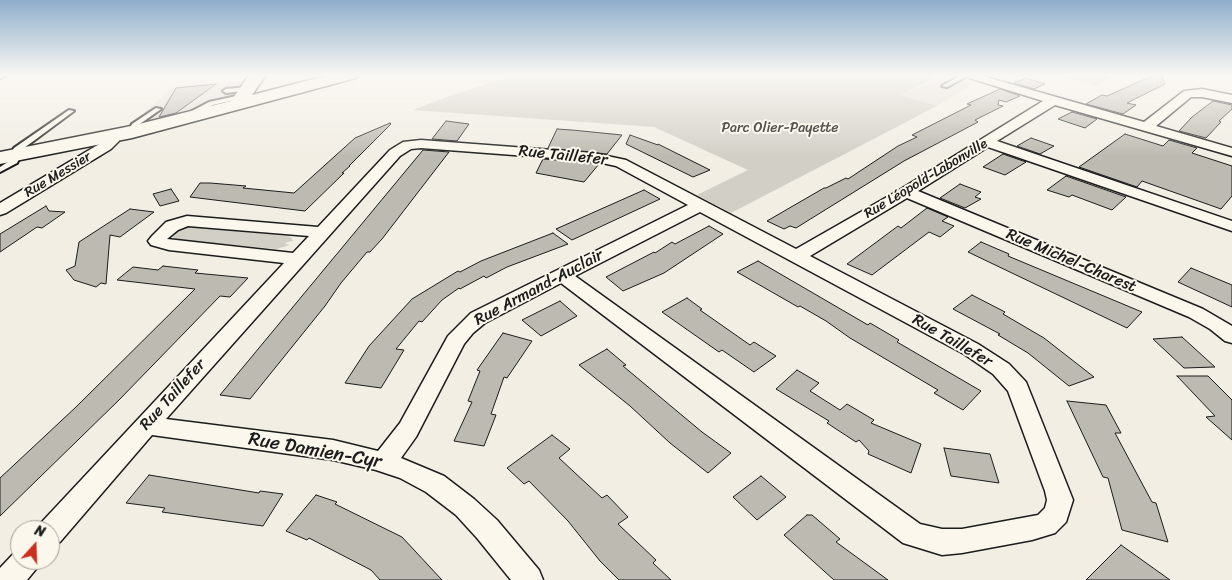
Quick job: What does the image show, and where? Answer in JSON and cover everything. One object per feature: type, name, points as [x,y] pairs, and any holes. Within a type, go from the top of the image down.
[{"type":"street","points":[[8,160],[112,137],[198,115],[225,102]]},
{"type":"street","name":"Rue Léopold-Labonville","points":[[797,256],[906,192],[1051,102]]},
{"type":"street","points":[[1061,102],[1232,152]]},
{"type":"street","points":[[1146,127],[1178,102]]},
{"type":"street","name":"Rue Messier","points":[[0,210],[106,146],[112,140],[112,137]]},
{"type":"street","points":[[987,142],[1232,226]]},
{"type":"street","name":"Rue Taillefer","points":[[60,522],[296,259],[395,152],[408,145],[416,144],[606,159],[632,168],[971,349],[992,362],[1018,388],[1058,491],[1060,508],[1052,520],[1032,528],[951,542],[932,541],[913,534],[562,275]]},
{"type":"street","name":"Rue Michel-Charest","points":[[906,192],[1196,313],[1217,324],[1232,336]]},
{"type":"street","name":"Rue Armand-Auclair","points":[[384,462],[408,430],[448,353],[466,328],[478,318],[497,306],[701,205]]},
{"type":"street","points":[[296,259],[169,246],[157,240],[172,226],[187,220],[321,232]]},
{"type":"street","name":"Rue Damien-Cyr","points":[[146,425],[319,448],[384,462],[428,481],[456,499],[487,529],[529,580]]},
{"type":"street","points":[[8,580],[17,570]]},
{"type":"lane","points":[[132,132],[134,125],[158,108]]},
{"type":"lane","points":[[8,160],[17,150],[71,111]]},
{"type":"shaded area","points":[[156,102],[225,102],[223,104],[128,127]]},
{"type":"shaded area","points":[[924,102],[943,102],[937,106]]},
{"type":"green space","name":"Parc Olier-Payette","points":[[434,102],[924,102],[937,106],[731,213],[697,195],[748,170],[654,127],[413,110]]},
{"type":"green space","points":[[190,227],[287,236],[291,237],[293,241],[285,244],[290,245],[276,249],[179,240],[172,237],[178,230]]},
{"type":"building","points":[[168,102],[191,102],[176,113],[159,117]]},
{"type":"building","points":[[971,102],[999,102],[998,105],[1003,106],[975,120],[978,122],[904,161],[796,228],[790,226],[784,229],[767,221],[824,188],[846,178],[848,179],[898,146],[917,137],[912,135],[971,105],[967,104]]},
{"type":"building","points":[[1089,102],[1129,102],[1127,103],[1136,105],[1123,114],[1086,104]]},
{"type":"building","points":[[1212,102],[1232,105],[1232,109],[1219,121],[1221,122],[1206,138],[1179,131],[1192,117]]},
{"type":"building","points":[[1072,112],[1097,119],[1085,128],[1058,119]]},
{"type":"building","points":[[446,121],[469,124],[457,141],[432,139]]},
{"type":"building","points":[[390,123],[342,173],[344,173],[305,211],[190,197],[200,183],[246,186],[243,188],[294,193],[355,138]]},
{"type":"building","points":[[557,129],[622,135],[607,154],[548,148]]},
{"type":"building","points":[[1125,134],[1163,146],[1169,140],[1197,148],[1192,153],[1232,166],[1232,196],[1221,209],[1142,181],[1137,187],[1079,167]]},
{"type":"building","points":[[630,135],[658,144],[710,170],[693,177],[626,144]]},
{"type":"building","points":[[1031,138],[1054,146],[1040,154],[1017,146]]},
{"type":"building","points":[[423,150],[449,152],[382,239],[370,252],[367,252],[341,283],[325,306],[250,399],[220,395]]},
{"type":"building","points":[[1003,154],[1026,162],[1005,175],[983,167]]},
{"type":"building","points":[[543,159],[599,164],[584,182],[536,173]]},
{"type":"building","points":[[1066,176],[1126,197],[1112,210],[1072,195],[1069,197],[1047,190]]},
{"type":"building","points":[[960,184],[981,192],[975,197],[981,199],[965,208],[940,198]]},
{"type":"building","points":[[171,189],[179,201],[160,206],[153,194]]},
{"type":"building","points":[[644,190],[660,199],[572,240],[556,229]]},
{"type":"building","points":[[46,206],[49,211],[65,212],[42,228],[37,227],[0,252],[0,234]]},
{"type":"building","points":[[927,208],[948,217],[942,221],[954,226],[940,237],[929,232],[872,275],[847,264],[898,226],[901,228]]},
{"type":"building","points":[[130,209],[154,212],[120,237],[110,235],[106,284],[101,283],[96,287],[74,280],[66,270],[75,266],[79,242]]},
{"type":"building","points":[[709,226],[723,234],[664,273],[623,291],[606,277],[655,253],[672,242],[675,244]]},
{"type":"building","points":[[553,233],[568,244],[507,267],[486,278],[484,276],[459,288],[442,300],[422,322],[419,321],[396,349],[404,350],[381,388],[345,383],[369,346],[412,299],[458,271],[460,272],[481,261]]},
{"type":"building","points":[[981,242],[1009,254],[1008,256],[1142,312],[1127,328],[968,252]]},
{"type":"building","points":[[758,261],[868,325],[870,323],[899,340],[897,342],[981,391],[963,410],[934,393],[938,390],[850,338],[826,321],[737,272]]},
{"type":"building","points":[[163,266],[198,270],[195,273],[248,278],[230,297],[220,296],[119,400],[0,516],[0,478],[76,407],[195,289],[117,280],[133,267],[158,270]]},
{"type":"building","points":[[1191,268],[1232,285],[1232,307],[1178,282]]},
{"type":"building","points":[[972,295],[1005,312],[1003,314],[1044,338],[1094,377],[1069,386],[1028,353],[998,335],[1000,334],[953,309]]},
{"type":"building","points":[[687,298],[702,309],[700,310],[750,345],[754,342],[776,356],[754,372],[722,350],[719,352],[662,312]]},
{"type":"building","points":[[560,301],[577,316],[541,336],[522,320]]},
{"type":"building","points":[[503,333],[532,341],[507,378],[504,377],[491,414],[496,415],[484,446],[454,441],[472,402],[468,401],[480,371],[477,370]]},
{"type":"building","points":[[1182,337],[1215,367],[1184,368],[1153,339]]},
{"type":"building","points":[[607,349],[626,365],[623,366],[702,432],[731,453],[708,473],[579,365]]},
{"type":"building","points":[[797,370],[819,383],[810,391],[840,410],[847,404],[874,420],[871,423],[921,444],[911,473],[868,454],[869,451],[859,440],[856,442],[827,423],[829,421],[776,389]]},
{"type":"building","points":[[1177,376],[1208,376],[1232,400],[1232,440],[1206,417],[1215,416]]},
{"type":"building","points":[[1067,401],[1106,405],[1121,433],[1115,433],[1152,502],[1156,503],[1168,542],[1122,530],[1108,478],[1103,477]]},
{"type":"building","points":[[552,435],[570,449],[559,458],[602,498],[607,495],[628,517],[618,524],[656,560],[653,563],[671,580],[619,580],[600,561],[568,521],[529,481],[524,484],[507,468]]},
{"type":"building","points":[[944,448],[990,454],[999,483],[951,476]]},
{"type":"building","points":[[149,475],[259,493],[260,491],[283,494],[263,526],[162,512],[165,508],[126,503]]},
{"type":"building","points":[[761,476],[786,497],[757,520],[733,497]]},
{"type":"building","points":[[316,495],[337,502],[335,504],[402,537],[442,580],[380,580],[371,570],[309,538],[307,540],[286,531]]},
{"type":"building","points":[[807,515],[812,515],[840,539],[836,542],[888,580],[834,580],[784,535]]},
{"type":"building","points":[[1121,545],[1170,580],[1086,580]]}]
